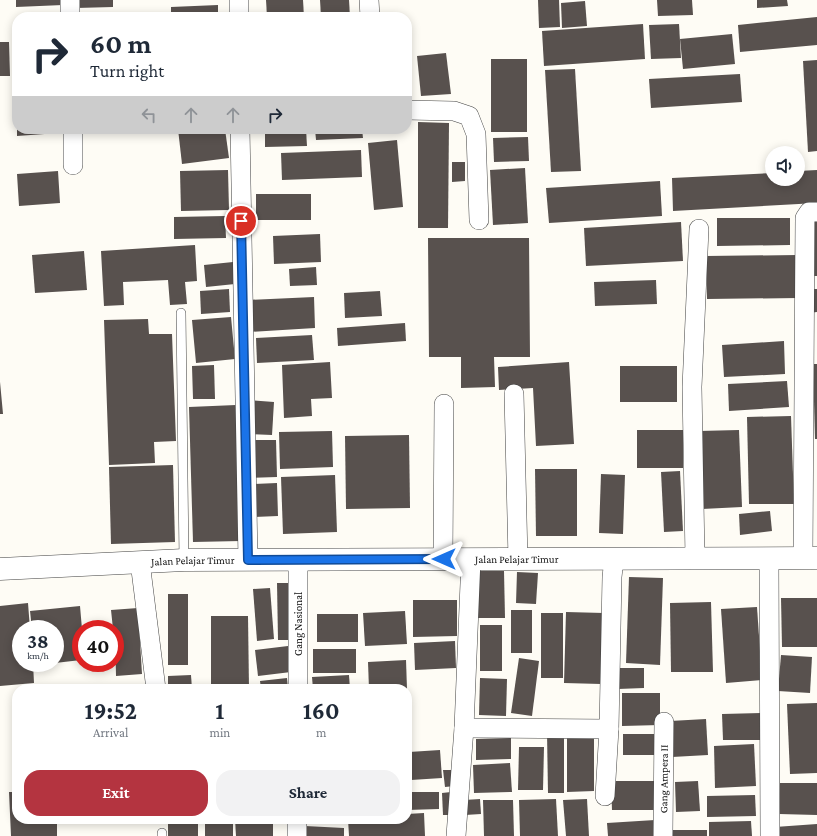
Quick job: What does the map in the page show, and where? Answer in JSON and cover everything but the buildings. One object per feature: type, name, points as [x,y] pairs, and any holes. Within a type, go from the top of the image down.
[{"type":"street","points":[[70,0],[70,12]]},
{"type":"street","points":[[239,0],[239,12]]},
{"type":"street","points":[[369,0],[370,12]]},
{"type":"street","points":[[412,110],[454,111],[469,116],[476,134],[479,220]]},
{"type":"street","points":[[73,134],[73,165]]},
{"type":"street","points":[[240,134],[248,560]]},
{"type":"street","points":[[810,558],[805,218],[809,212],[817,212]]},
{"type":"street","points":[[694,558],[692,387],[699,229]]},
{"type":"street","points":[[514,394],[518,559]]},
{"type":"street","points":[[444,404],[444,559]]},
{"type":"street","points":[[769,558],[770,836]]},
{"type":"street","name":"Jalan Pelajar Timur","points":[[0,569],[184,560],[810,558]]},
{"type":"street","points":[[605,796],[609,729],[612,577],[614,559]]},
{"type":"street","name":"Gang Nasional","points":[[298,560],[298,684]]},
{"type":"street","points":[[456,836],[464,728],[472,560]]},
{"type":"street","points":[[140,562],[155,684]]},
{"type":"street","name":"Gang Ampera II","points":[[664,722],[664,836]]},
{"type":"street","points":[[464,728],[609,729]]},
{"type":"street","points":[[297,824],[297,836]]},
{"type":"lane","points":[[181,313],[184,560]]},
{"type":"route","points":[[241,221],[244,441],[248,560],[444,559]]}]
